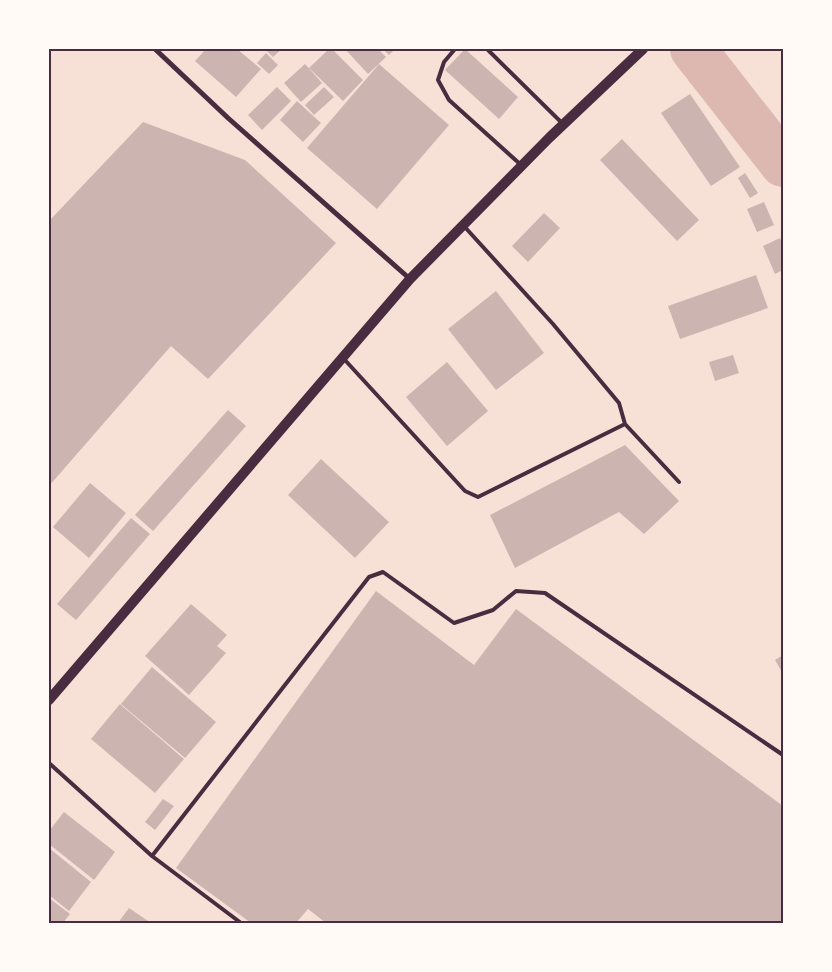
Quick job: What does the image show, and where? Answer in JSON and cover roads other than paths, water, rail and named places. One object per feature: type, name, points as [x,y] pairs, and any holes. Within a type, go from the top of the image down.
[{"type":"main road","points":[[49,700],[410,279],[563,124],[643,49]]},
{"type":"street","points":[[155,49],[228,118],[410,279]]},
{"type":"lane","points":[[455,49],[444,62],[438,80],[441,87],[449,100],[522,165]]},
{"type":"lane","points":[[487,49],[563,124]]},
{"type":"lane","points":[[463,225],[553,324],[619,403],[625,424],[679,482]]},
{"type":"lane","points":[[342,357],[465,491],[478,497],[625,424]]},
{"type":"lane","points":[[152,856],[369,577],[384,572],[454,623],[493,610],[516,591],[545,592],[783,755]]},
{"type":"lane","points":[[49,763],[152,856],[241,923]]},
{"type":"waterway","points":[[693,49],[783,164]]}]
